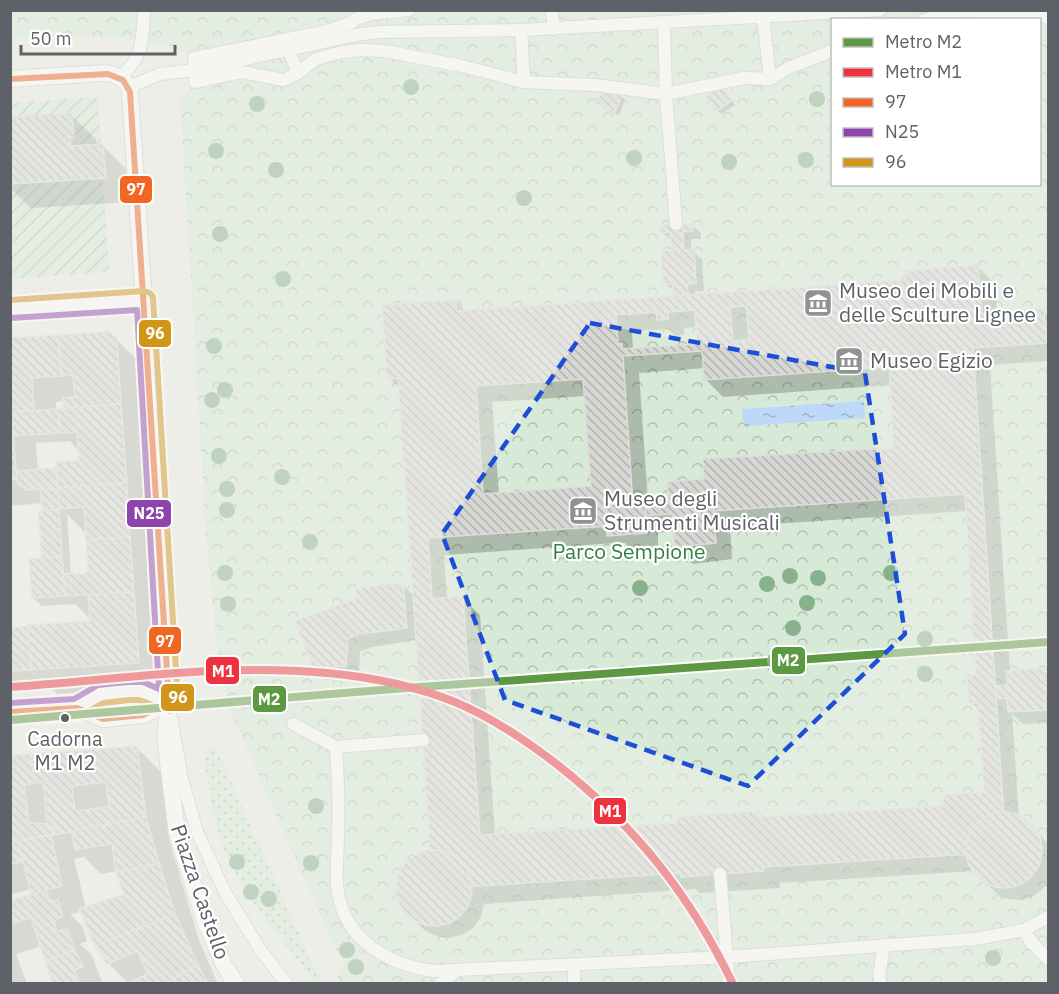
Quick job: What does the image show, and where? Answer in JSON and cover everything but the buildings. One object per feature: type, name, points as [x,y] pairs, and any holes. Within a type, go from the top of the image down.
[{"type":"street","points":[[125,82],[139,53],[144,10]]},
{"type":"street","points":[[409,10],[369,12],[351,23],[323,32],[194,58],[195,82],[242,72],[284,80],[298,73],[316,59],[362,50],[385,51],[462,66],[524,82],[595,85],[666,94],[744,78],[770,79],[788,68],[831,51]]},
{"type":"street","points":[[552,10],[554,29]]},
{"type":"street","points":[[10,79],[103,72],[114,74],[125,82],[378,32],[554,29],[737,15],[763,17],[880,10]]},
{"type":"street","points":[[932,18],[964,11],[1046,16],[1048,18]]},
{"type":"street","points":[[369,12],[378,32]]},
{"type":"street","points":[[763,17],[770,79]]},
{"type":"street","points":[[664,22],[666,94],[676,224]]},
{"type":"street","points":[[521,30],[524,82]]},
{"type":"street","points":[[289,51],[298,73]]},
{"type":"street","name":"Piazza Castello","points":[[125,82],[145,300],[167,650],[169,702],[165,738],[177,833],[205,922],[224,965],[236,984]]},
{"type":"street","points":[[10,309],[145,300]]},
{"type":"street","points":[[77,708],[100,694],[129,691],[141,691],[169,702]]},
{"type":"street","points":[[10,712],[77,708],[103,719],[143,715],[169,702]]},
{"type":"street","points":[[169,702],[182,779],[196,832],[225,892],[261,951],[287,984]]},
{"type":"street","points":[[293,724],[336,747],[423,740]]},
{"type":"street","points":[[336,747],[339,786],[338,881],[340,903],[353,928],[367,944],[384,956],[409,967],[434,971],[574,965],[727,957],[975,939],[1024,930],[1048,917]]},
{"type":"street","points":[[720,874],[729,984]]},
{"type":"street","points":[[1024,930],[1031,942],[1048,959]]},
{"type":"street","points":[[881,984],[879,976],[884,945]]},
{"type":"street","points":[[574,965],[574,984]]},
{"type":"street","points":[[440,984],[457,970]]},
{"type":"highlighted area","points":[[590,323],[865,373],[905,634],[748,786],[505,700],[442,534]]},
{"type":"green space","name":"Parco Sempione","points":[[11,10],[1048,11],[1048,983],[339,983],[337,978],[344,963],[334,946],[229,708],[218,652],[207,550],[180,100],[195,82],[194,58],[174,47],[156,43],[115,38],[11,39]]},
{"type":"green space","points":[[97,97],[106,178],[103,178],[109,272],[11,279],[11,103]]},
{"type":"green space","points":[[211,746],[217,750],[321,983],[316,983],[263,916],[229,861],[221,841],[208,785],[204,751]]},
{"type":"water","points":[[864,401],[865,418],[744,426],[742,409]]},
{"type":"metro line","name":"M2","points":[[10,720],[406,688],[1048,642]]},
{"type":"metro line","name":"M1","points":[[10,687],[208,671],[288,670],[376,680],[424,691],[455,702],[496,723],[535,748],[613,813],[659,864],[679,892],[733,984]]},
{"type":"transit line","name":"97","points":[[10,79],[108,74],[123,80],[130,92],[169,702],[143,715],[103,719],[77,708],[10,712]]},
{"type":"transit line","name":"96","points":[[10,300],[144,291],[153,297],[178,702],[176,707],[170,711],[139,700],[129,700],[103,703],[78,717],[11,721]]},
{"type":"transit line","name":"N25","points":[[10,703],[74,699],[98,685],[128,682],[143,682],[159,689],[137,310],[11,318]]},
{"type":"place","name":"Museo dei Mobili e delle Sculture Lignee","points":[[818,303]]},
{"type":"place","name":"Museo Egizio","points":[[849,361]]},
{"type":"place","name":"Museo degli Strumenti Musicali","points":[[583,511]]},
{"type":"place","name":"Cadorna M1 M2","points":[[65,718]]}]
